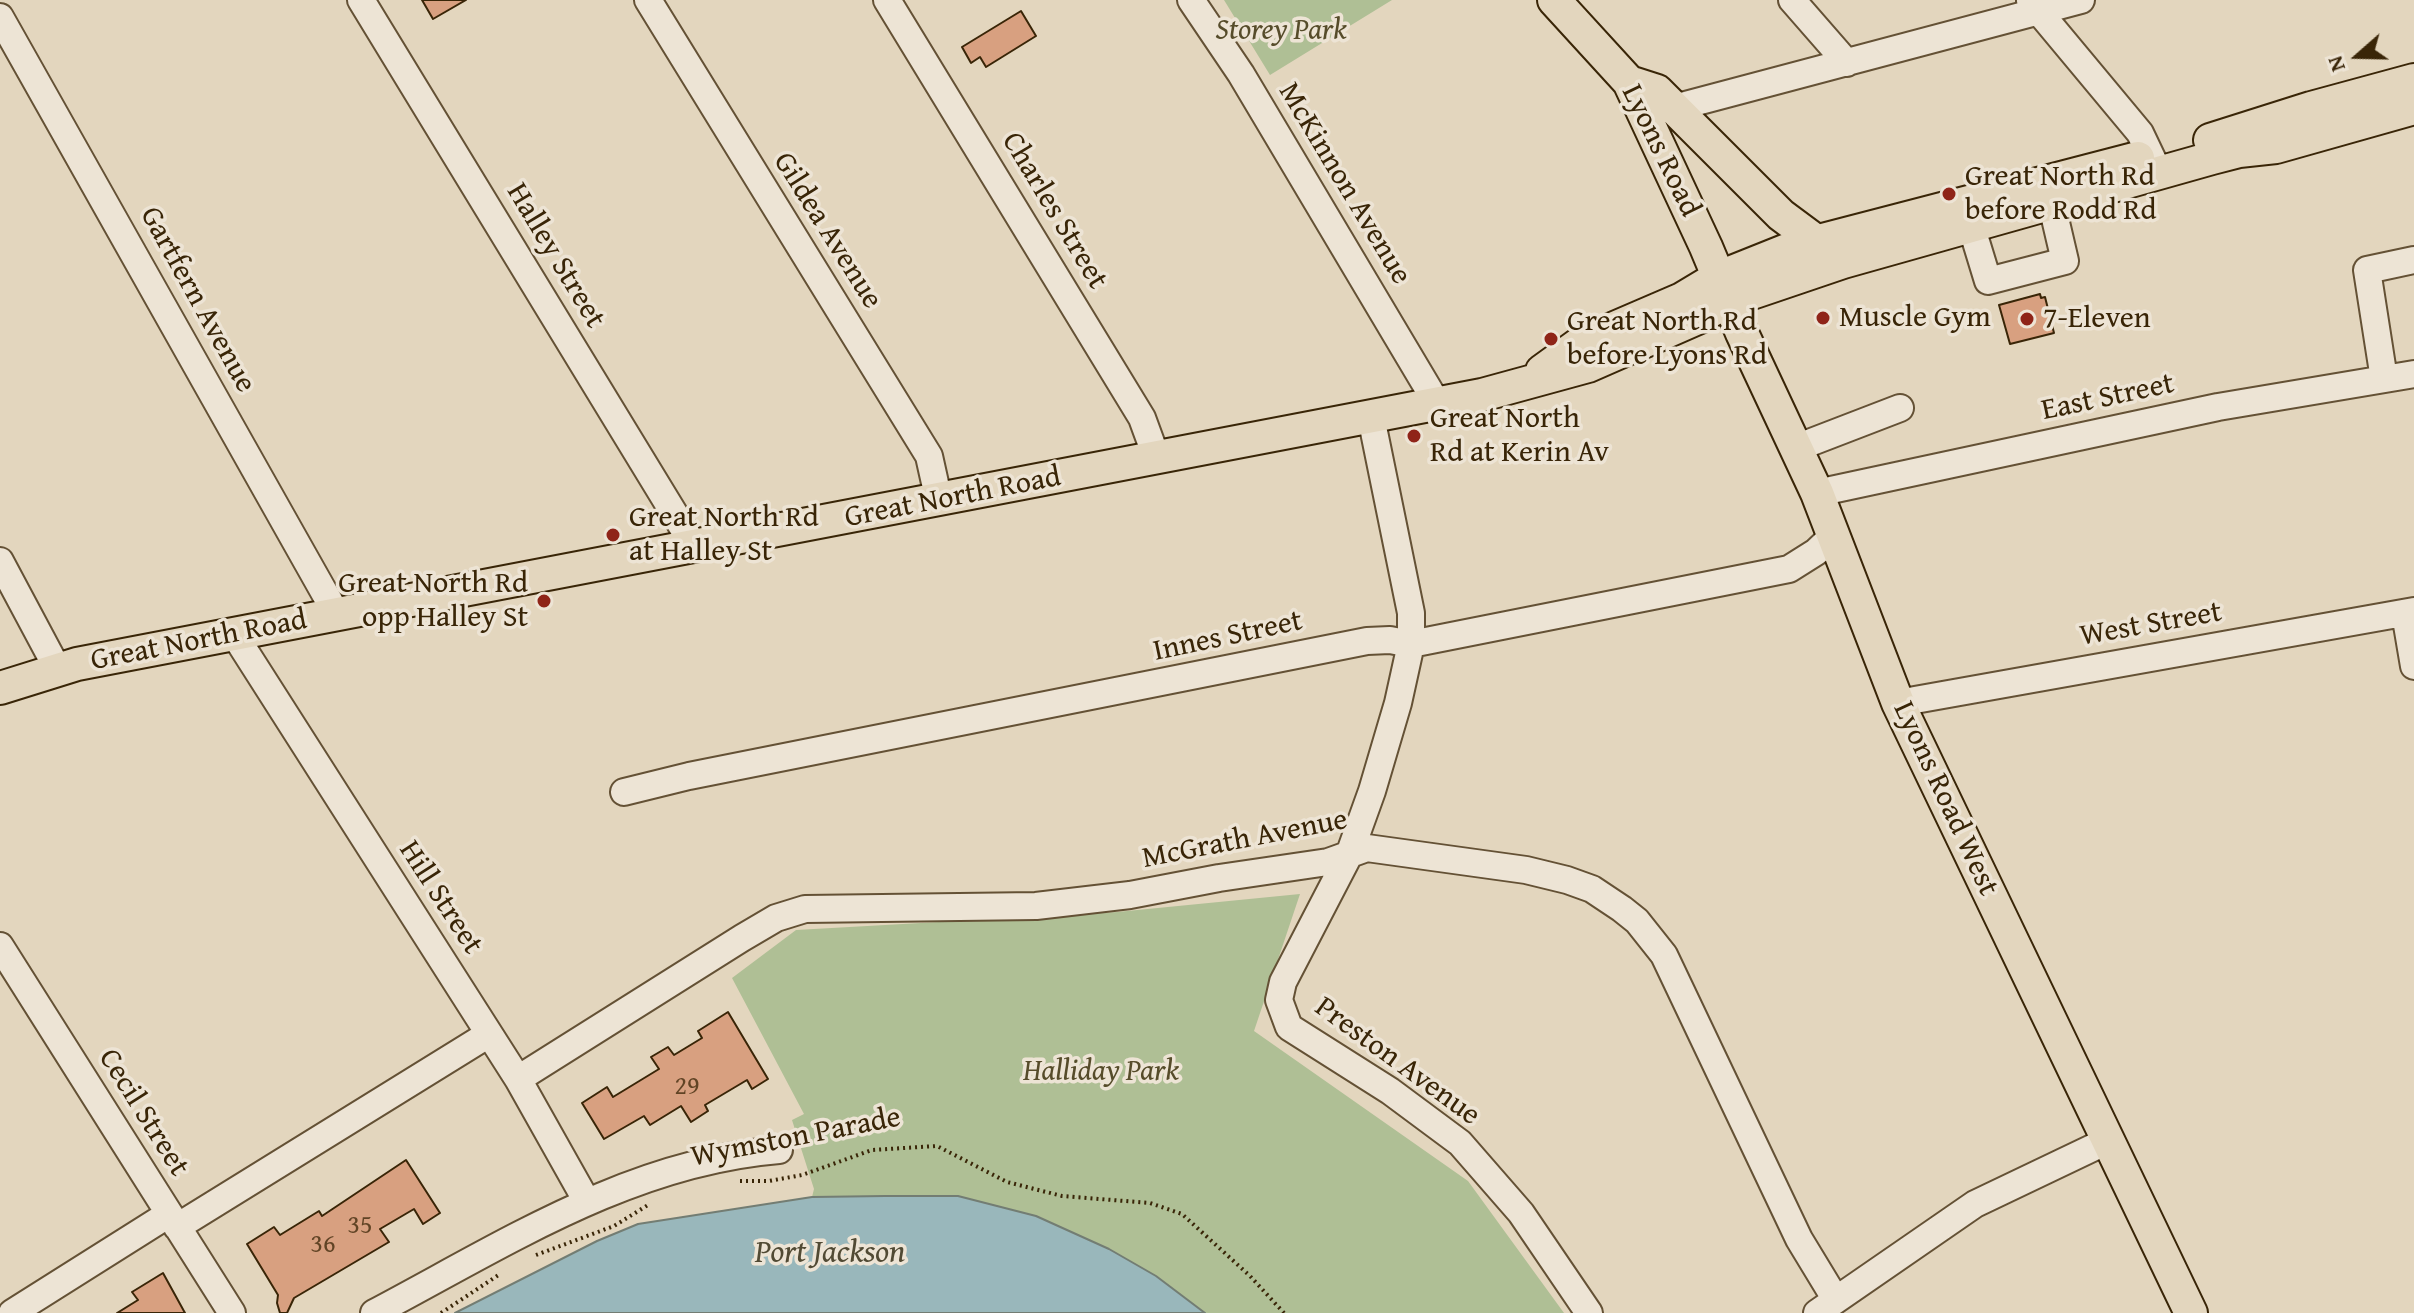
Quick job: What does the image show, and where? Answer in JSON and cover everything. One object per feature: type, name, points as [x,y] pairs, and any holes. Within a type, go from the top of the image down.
[{"type":"main road","name":"Lyons Road","points":[[1554,0],[1629,82],[1723,289]]},
{"type":"main road","name":"Great North Road","points":[[2154,164],[2224,136],[2414,80]]},
{"type":"main road","points":[[1629,82],[1657,91],[1781,215],[1816,241]]},
{"type":"main road","name":"Great North Road","points":[[0,688],[57,668],[1482,395],[1530,380],[1582,342],[1682,299],[1843,262],[1968,215],[2154,164],[2276,147],[2414,108]]},
{"type":"main road","name":"Great North Road","points":[[1723,289],[1816,241],[1968,215]]},
{"type":"main road","name":"Lyons Road West","points":[[1723,289],[1817,493],[1898,703],[2191,1313]]},
{"type":"street","name":"Halley Street","points":[[361,0],[694,546]]},
{"type":"street","name":"Gildea Avenue","points":[[648,0],[929,456],[939,501]]},
{"type":"street","name":"Charles Street","points":[[887,0],[1142,418],[1157,459]]},
{"type":"street","name":"McKinnon Avenue","points":[[1191,0],[1241,74],[1438,405]]},
{"type":"street","points":[[1792,0],[1847,63]]},
{"type":"street","points":[[1674,108],[1847,63],[2034,5],[2081,0]]},
{"type":"street","points":[[2034,5],[2140,133],[2154,164]]},
{"type":"street","name":"Gartfern Avenue","points":[[0,17],[337,615]]},
{"type":"street","points":[[1968,215],[1988,281],[2065,261],[2049,192]]},
{"type":"street","points":[[2384,379],[2367,270],[2414,260]]},
{"type":"street","name":"East Street","points":[[1817,493],[2218,407],[2414,374]]},
{"type":"street","points":[[1796,448],[1900,408]]},
{"type":"street","points":[[1349,855],[1398,703],[1411,644],[1411,613],[1371,417]]},
{"type":"street","name":"Innes Street","points":[[624,792],[705,773],[1367,641],[1390,640],[1411,644],[1789,569],[1816,552],[1834,535]]},
{"type":"street","points":[[0,561],[57,668]]},
{"type":"street","points":[[2410,612],[2414,666]]},
{"type":"street","name":"West Street","points":[[1898,703],[2410,612]]},
{"type":"street","name":"Hill Street","points":[[234,634],[518,1079],[586,1200]]},
{"type":"street","name":"McGrath Avenue","points":[[518,1079],[753,931],[776,918],[805,909],[1036,906],[1130,895],[1328,862],[1367,848],[1526,870],[1592,889],[1637,921],[1664,955],[1799,1239],[1826,1307]]},
{"type":"street","name":"Preston Avenue","points":[[1349,855],[1283,982],[1279,1000],[1283,1016],[1289,1027],[1390,1091],[1460,1143],[1521,1213],[1589,1313]]},
{"type":"street","name":"Cecil Street","points":[[0,946],[232,1313]]},
{"type":"street","points":[[12,1313],[489,1034]]},
{"type":"street","points":[[1826,1307],[1975,1204],[2109,1140]]},
{"type":"street","name":"Wymston Parade","points":[[374,1313],[586,1200],[648,1177],[747,1153],[779,1150]]},
{"type":"path","name":"Wymston Parade","points":[[733,1181],[769,1181],[802,1175],[872,1150],[937,1146],[1007,1182],[1062,1196],[1150,1203],[1182,1214],[1250,1276],[1284,1313]]},
{"type":"path","name":"Wymston Parade","points":[[531,1257],[614,1226],[658,1199]]},
{"type":"path","points":[[441,1313],[505,1271]]},
{"type":"green space","name":"Storey Park","points":[[1224,0],[1392,0],[1270,75]]},
{"type":"green space","name":"Halliday Park","points":[[1300,894],[1254,1031],[1468,1181],[1564,1313],[1205,1313],[1156,1276],[1109,1249],[1036,1216],[958,1196],[812,1197],[814,1189],[792,1120],[804,1114],[732,978],[796,930],[1117,912]]},
{"type":"water","name":"Port Jackson","points":[[958,1196],[1036,1216],[1109,1249],[1156,1276],[1205,1313],[455,1313],[597,1241],[638,1224],[812,1197]]},
{"type":"building","points":[[422,0],[466,0],[433,19]]},
{"type":"building","points":[[1021,11],[1036,36],[986,67],[980,57],[971,63],[962,47]]},
{"type":"building","name":"7-Eleven","points":[[2040,294],[2041,298],[2045,297],[2054,333],[2010,344],[1999,305]]},
{"type":"building","points":[[728,1012],[768,1079],[752,1089],[747,1080],[705,1105],[708,1111],[691,1122],[681,1106],[650,1125],[644,1116],[604,1139],[582,1103],[607,1087],[613,1097],[659,1069],[651,1057],[668,1047],[674,1055],[702,1038],[698,1031]]},
{"type":"building","points":[[406,1160],[440,1213],[423,1224],[414,1209],[380,1229],[389,1242],[294,1298],[287,1313],[280,1313],[278,1295],[247,1244],[274,1227],[280,1235],[319,1211],[322,1216]]},
{"type":"building","points":[[163,1273],[185,1313],[117,1313],[138,1300],[132,1292]]},
{"type":"place","name":"Great North Rd before Rodd Rd","points":[[1949,194]]},
{"type":"place","name":"Muscle Gym","points":[[1823,318]]},
{"type":"place","name":"7-Eleven","points":[[2027,319]]},
{"type":"place","name":"Great North Rd before Lyons Rd","points":[[1551,339]]},
{"type":"place","name":"Great North Rd at Kerin Av","points":[[1414,436]]},
{"type":"place","name":"Great North Rd at Halley St","points":[[613,535]]},
{"type":"place","name":"Great North Rd opp Halley St","points":[[544,601]]}]
